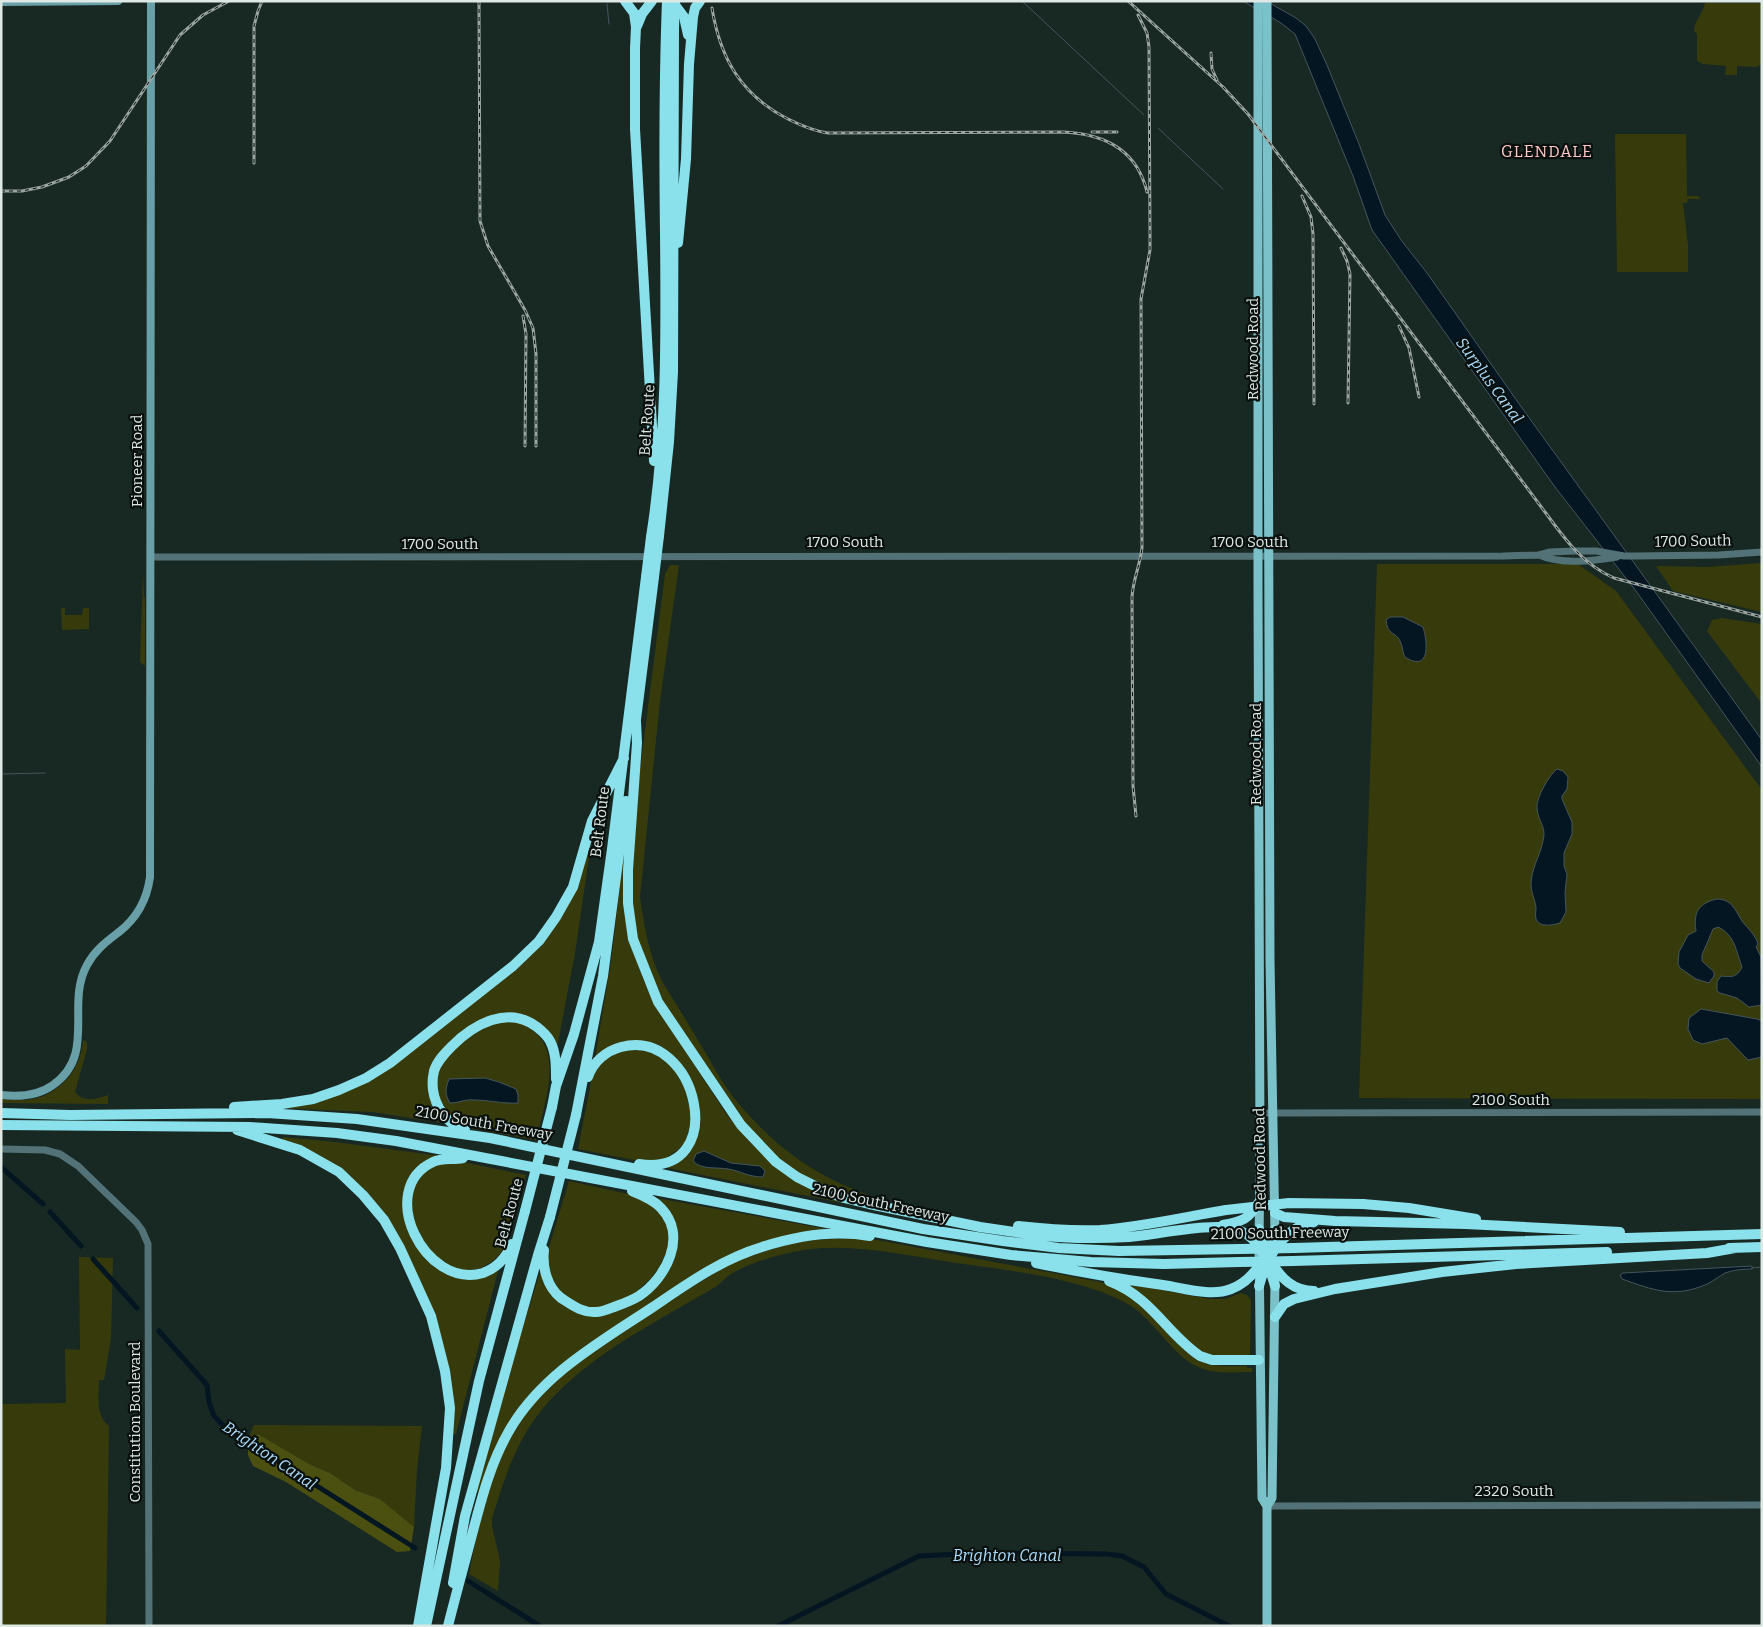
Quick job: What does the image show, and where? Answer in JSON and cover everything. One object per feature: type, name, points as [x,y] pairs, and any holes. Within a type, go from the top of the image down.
[{"type":"highway","points":[[625,1],[634,13],[636,27],[634,129],[656,494]]},
{"type":"highway","points":[[636,27],[644,9],[652,1]]},
{"type":"highway","name":"Belt Route","points":[[426,1626],[479,1381],[525,1211],[556,1086],[574,1034],[599,942],[670,422],[673,294],[672,125],[670,28],[667,1]]},
{"type":"highway","points":[[673,1],[686,24],[689,64]]},
{"type":"highway","name":"Belt Route","points":[[655,537],[656,494],[662,440],[665,372],[670,28],[673,1]]},
{"type":"highway","points":[[673,294],[686,159],[689,64],[694,12],[700,1]]},
{"type":"highway","name":"Belt Route","points":[[447,1626],[465,1516],[550,1217],[577,1111],[604,976],[636,721],[650,577]]},
{"type":"highway","points":[[636,721],[637,743],[628,870],[628,903],[633,939],[658,1002],[741,1125],[776,1162],[812,1185],[844,1198],[1035,1235]]},
{"type":"highway","points":[[162,1113],[282,1104],[313,1099],[340,1090],[366,1078],[390,1063],[513,966],[539,941],[573,887],[592,820],[624,758]]},
{"type":"highway","points":[[490,1138],[460,1128],[442,1113],[434,1100],[432,1087],[434,1070],[442,1056],[470,1030],[488,1021],[502,1017],[512,1017],[532,1024],[547,1035],[551,1042],[555,1058],[556,1086]]},
{"type":"highway","points":[[562,1152],[646,1165],[662,1164],[683,1152],[693,1139],[695,1107],[687,1082],[673,1061],[653,1048],[631,1044],[618,1047],[600,1058],[592,1068],[577,1111]]},
{"type":"highway","points":[[1,1109],[70,1115]]},
{"type":"highway","name":"2100 South Freeway","points":[[1,1113],[70,1115],[266,1113],[357,1119],[447,1130],[562,1152],[897,1223],[1003,1242],[1059,1248],[1119,1251],[1294,1248],[1762,1234]]},
{"type":"highway","name":"2100 South Freeway","points":[[1,1125],[269,1128],[380,1138],[927,1242],[1031,1258],[1164,1264],[1762,1247]]},
{"type":"highway","points":[[224,1127],[300,1150],[339,1172],[363,1194],[384,1220],[400,1248],[432,1316],[445,1371],[450,1408],[446,1468],[418,1626]]},
{"type":"highway","points":[[472,1156],[434,1161],[416,1176],[410,1187],[407,1196],[407,1208],[410,1223],[425,1252],[436,1263],[447,1270],[461,1275],[474,1275],[497,1266],[510,1250],[521,1225]]},
{"type":"highway","points":[[546,1231],[544,1255],[546,1275],[557,1294],[575,1308],[597,1312],[639,1296],[651,1285],[669,1261],[674,1242],[673,1230],[663,1210],[657,1204],[616,1183]]},
{"type":"highway","points":[[1205,1228],[1246,1219],[1252,1214],[1260,1201]]},
{"type":"highway","points":[[935,1217],[1012,1226],[1076,1230],[1121,1228],[1254,1206],[1318,1203],[1364,1204],[1409,1208],[1527,1227]]},
{"type":"highway","points":[[1275,1213],[1284,1217],[1527,1227],[1666,1236]]},
{"type":"highway","points":[[971,1250],[1089,1275],[1218,1292],[1238,1286],[1250,1277],[1288,1234],[1300,1226],[1314,1222],[1335,1220]]},
{"type":"highway","points":[[897,1223],[934,1224],[1035,1235],[1118,1237],[1205,1228],[1236,1229],[1247,1235],[1285,1280],[1298,1289],[1309,1291],[1335,1290]]},
{"type":"highway","points":[[1259,1228],[1275,1286]]},
{"type":"highway","points":[[1259,1286],[1275,1230]]},
{"type":"highway","points":[[447,1626],[486,1482],[495,1458],[508,1432],[526,1404],[556,1374],[586,1351],[694,1280],[736,1257],[761,1247],[784,1240],[817,1235],[865,1236],[927,1242]]},
{"type":"highway","points":[[1275,1317],[1284,1304],[1291,1299],[1335,1290],[1481,1268],[1707,1253],[1735,1248]]},
{"type":"highway","points":[[1089,1275],[1124,1287],[1142,1299],[1200,1356],[1212,1360],[1259,1360]]},
{"type":"main road","points":[[1,2],[118,1]]},
{"type":"main road","name":"Pioneer Road","points":[[1,1095],[23,1096],[42,1092],[59,1081],[68,1070],[77,1051],[79,990],[83,972],[96,952],[127,926],[134,917],[146,899],[149,887],[151,869],[151,1]]},
{"type":"main road","name":"Redwood Road","points":[[1258,1],[1262,22],[1270,969],[1275,1230]]},
{"type":"main road","name":"Redwood Road","points":[[1259,1228],[1258,556],[1262,22],[1266,1]]},
{"type":"main road","points":[[1259,1286],[1262,1498],[1267,1506],[1267,1626]]},
{"type":"main road","points":[[1267,1506],[1272,1498],[1275,1286]]},
{"type":"street","name":"1700 South","points":[[151,557],[1539,555],[1550,552],[1596,551],[1624,556]]},
{"type":"street","name":"1700 South","points":[[1539,555],[1549,560],[1762,552]]},
{"type":"street","name":"2100 South","points":[[1260,1113],[1762,1112]]},
{"type":"street","name":"Constitution Boulevard","points":[[1,1149],[45,1150],[60,1154],[78,1166],[136,1222],[146,1238],[148,1252],[149,1626]]},
{"type":"street","name":"2320 South","points":[[1267,1506],[1762,1505]]},
{"type":"green space","points":[[1705,3],[1762,3],[1762,64],[1756,67],[1737,66],[1737,75],[1725,75],[1726,66],[1703,64],[1697,61],[1697,34],[1694,31],[1694,27]]},
{"type":"green space","points":[[1615,134],[1686,134],[1687,196],[1698,196],[1701,199],[1688,199],[1687,203],[1683,203],[1688,245],[1688,272],[1617,272]]},
{"type":"green space","points":[[1762,563],[1762,612],[1673,591],[1656,566],[1707,567]]},
{"type":"green space","points":[[1377,564],[1578,564],[1616,591],[1762,790],[1762,1099],[1359,1098]]},
{"type":"green space","points":[[670,565],[679,565],[660,701],[640,897],[650,951],[662,981],[722,1080],[733,1097],[755,1122],[807,1165],[846,1186],[890,1202],[890,1204],[845,1194],[813,1182],[781,1162],[742,1124],[652,986],[630,913],[636,801],[665,574]]},
{"type":"green space","points":[[143,572],[143,597],[145,597],[145,666],[140,662]]},
{"type":"green space","points":[[61,608],[65,608],[65,615],[82,615],[83,608],[89,608],[89,629],[62,630]]},
{"type":"green space","points":[[1722,618],[1762,624],[1762,704],[1707,631],[1712,620]]},
{"type":"green space","points":[[588,844],[591,844],[575,953],[557,1048],[522,1017],[461,1032],[428,1086],[432,1104],[443,1123],[372,1112],[278,1108],[373,1075],[498,980],[556,917]]},
{"type":"green space","points":[[624,851],[623,878],[629,938],[645,984],[662,1016],[725,1112],[751,1143],[764,1155],[828,1196],[848,1204],[658,1166],[669,1162],[697,1128],[674,1058],[663,1049],[651,1044],[595,1058],[611,962]]},
{"type":"green space","points":[[491,1022],[523,1024],[540,1038],[547,1050],[549,1080],[536,1140],[463,1127],[443,1112],[436,1099],[435,1074],[446,1054]]},
{"type":"green space","points":[[83,1040],[87,1042],[87,1049],[75,1092],[86,1099],[95,1099],[108,1095],[108,1104],[1,1103],[1,1099],[33,1099],[52,1092],[60,1086],[74,1070],[79,1060]]},
{"type":"green space","points":[[630,1047],[663,1056],[682,1080],[693,1116],[686,1141],[679,1149],[663,1160],[653,1162],[634,1160],[578,1149],[592,1077],[603,1060]]},
{"type":"green space","points":[[283,1137],[441,1156],[407,1187],[422,1255],[427,1261],[447,1273],[499,1267],[456,1434],[453,1434],[447,1361],[432,1308],[360,1186],[282,1140]]},
{"type":"green space","points":[[458,1161],[526,1175],[505,1246],[500,1254],[481,1268],[464,1271],[438,1263],[416,1232],[410,1197],[420,1177],[436,1164]]},
{"type":"green space","points":[[569,1181],[637,1196],[654,1206],[667,1223],[669,1240],[667,1250],[660,1266],[652,1277],[632,1296],[601,1309],[571,1304],[550,1282],[547,1254]]},
{"type":"green space","points":[[656,1198],[838,1231],[801,1235],[698,1275],[585,1346],[555,1369],[534,1391],[479,1493],[476,1492],[505,1383],[540,1273],[543,1274],[546,1284],[594,1315],[652,1286],[676,1239]]},
{"type":"green space","points":[[849,1238],[877,1240],[1100,1282],[1112,1286],[1133,1298],[1192,1356],[1206,1363],[1225,1366],[1247,1366],[1247,1368],[1252,1368],[1252,1372],[1221,1372],[1203,1369],[1181,1356],[1146,1318],[1126,1303],[1107,1294],[1064,1281],[898,1253],[863,1249],[811,1249],[779,1255],[736,1271],[717,1286],[610,1350],[585,1368],[562,1389],[541,1411],[524,1436],[506,1476],[492,1518],[500,1561],[498,1591],[469,1574],[487,1485],[517,1421],[582,1355],[736,1260],[799,1241]]},
{"type":"green space","points":[[79,1257],[113,1258],[111,1338],[104,1380],[99,1380],[100,1411],[109,1426],[106,1626],[1,1626],[1,1404],[66,1403],[65,1349],[80,1350]]},
{"type":"green space","points":[[1126,1283],[1209,1299],[1225,1299],[1241,1293],[1247,1295],[1251,1300],[1250,1357],[1221,1358],[1200,1353]]},
{"type":"green space","points":[[254,1425],[422,1426],[417,1469],[414,1527],[380,1499],[355,1490],[330,1473],[311,1465],[258,1434],[248,1439]]},
{"type":"green space","points":[[258,1434],[311,1465],[330,1473],[355,1490],[380,1499],[414,1527],[410,1551],[397,1552],[286,1482],[253,1466],[248,1455],[248,1439]]},
{"type":"water","name":"Surplus Canal","points":[[1243,1],[1266,1],[1296,18],[1306,26],[1315,39],[1359,144],[1385,215],[1401,240],[1427,273],[1762,740],[1762,767],[1636,591],[1555,487],[1372,230],[1353,176],[1295,34],[1281,23]]},
{"type":"water","points":[[1390,617],[1403,617],[1423,627],[1426,648],[1423,659],[1413,661],[1405,657],[1400,641],[1388,628],[1386,620]]},
{"type":"water","points":[[1557,769],[1563,771],[1568,777],[1567,789],[1562,799],[1572,822],[1572,834],[1564,853],[1564,866],[1567,874],[1566,912],[1560,923],[1546,925],[1540,924],[1536,919],[1531,879],[1544,836],[1537,804],[1550,776]]},
{"type":"water","points":[[1717,899],[1730,903],[1757,940],[1758,944],[1756,947],[1761,957],[1762,1005],[1749,1007],[1737,998],[1717,991],[1717,982],[1721,976],[1733,976],[1742,967],[1736,949],[1728,934],[1718,927],[1713,929],[1702,955],[1702,961],[1714,972],[1714,976],[1709,983],[1696,979],[1680,968],[1678,964],[1679,952],[1688,935],[1696,931],[1695,919],[1699,909],[1706,903]]},
{"type":"water","points":[[1701,1009],[1762,1021],[1762,1057],[1748,1060],[1727,1038],[1702,1044],[1693,1040],[1688,1029],[1689,1018]]},
{"type":"water","points":[[485,1078],[516,1089],[518,1103],[471,1100],[450,1103],[446,1092],[449,1079]]},
{"type":"water","points":[[704,1151],[731,1163],[760,1166],[765,1171],[763,1177],[728,1169],[700,1166],[693,1161],[696,1154]]},
{"type":"water","points":[[1752,1266],[1752,1269],[1725,1273],[1694,1289],[1673,1292],[1653,1289],[1622,1279],[1620,1275],[1623,1273]]},
{"type":"waterway","points":[[1022,1],[1144,115]]},
{"type":"waterway","points":[[607,4],[609,24]]},
{"type":"waterway","points":[[1158,128],[1223,189]]},
{"type":"waterway","points":[[1,774],[45,773]]},
{"type":"waterway","name":"Brighton Canal","points":[[1,1167],[43,1204]]},
{"type":"waterway","name":"Brighton Canal","points":[[50,1212],[81,1246]]},
{"type":"waterway","name":"Brighton Canal","points":[[93,1259],[137,1308]]},
{"type":"waterway","points":[[1752,1268],[1762,1267]]},
{"type":"waterway","name":"Brighton Canal","points":[[159,1331],[207,1385],[209,1402],[214,1416],[227,1429],[415,1548]]},
{"type":"waterway","name":"Brighton Canal","points":[[778,1626],[919,1556],[981,1553],[1107,1554],[1122,1556],[1144,1567],[1166,1594],[1229,1626]]},
{"type":"waterway","name":"Brighton Canal","points":[[468,1581],[540,1626]]},
{"type":"railway","points":[[1,191],[22,191],[42,187],[69,177],[86,166],[110,141],[180,35],[203,15],[229,1]]},
{"type":"railway","points":[[254,163],[254,26],[262,1]]},
{"type":"railway","points":[[479,1],[480,221],[488,246],[525,310],[533,328],[536,354],[536,446]]},
{"type":"railway","points":[[1128,1],[1223,87],[1248,114],[1560,532],[1583,558],[1614,578],[1762,617]]},
{"type":"railway","points":[[712,8],[727,59],[745,87],[757,99],[802,126],[828,133],[1079,133],[1105,141],[1127,155],[1142,177],[1147,192]]},
{"type":"railway","points":[[1136,816],[1133,786],[1132,597],[1142,548],[1141,299],[1150,250],[1149,47],[1147,33],[1138,15]]},
{"type":"railway","points":[[1211,53],[1212,69],[1217,80]]},
{"type":"railway","points":[[1092,132],[1117,132]]},
{"type":"railway","points":[[1302,196],[1311,217],[1313,234],[1314,404]]},
{"type":"railway","points":[[1341,248],[1350,274],[1348,403]]},
{"type":"railway","points":[[523,316],[526,334],[525,446]]},
{"type":"railway","points":[[1399,326],[1409,348],[1419,397]]},
{"type":"district","name":"GLENDALE","points":[[1547,151]]}]
